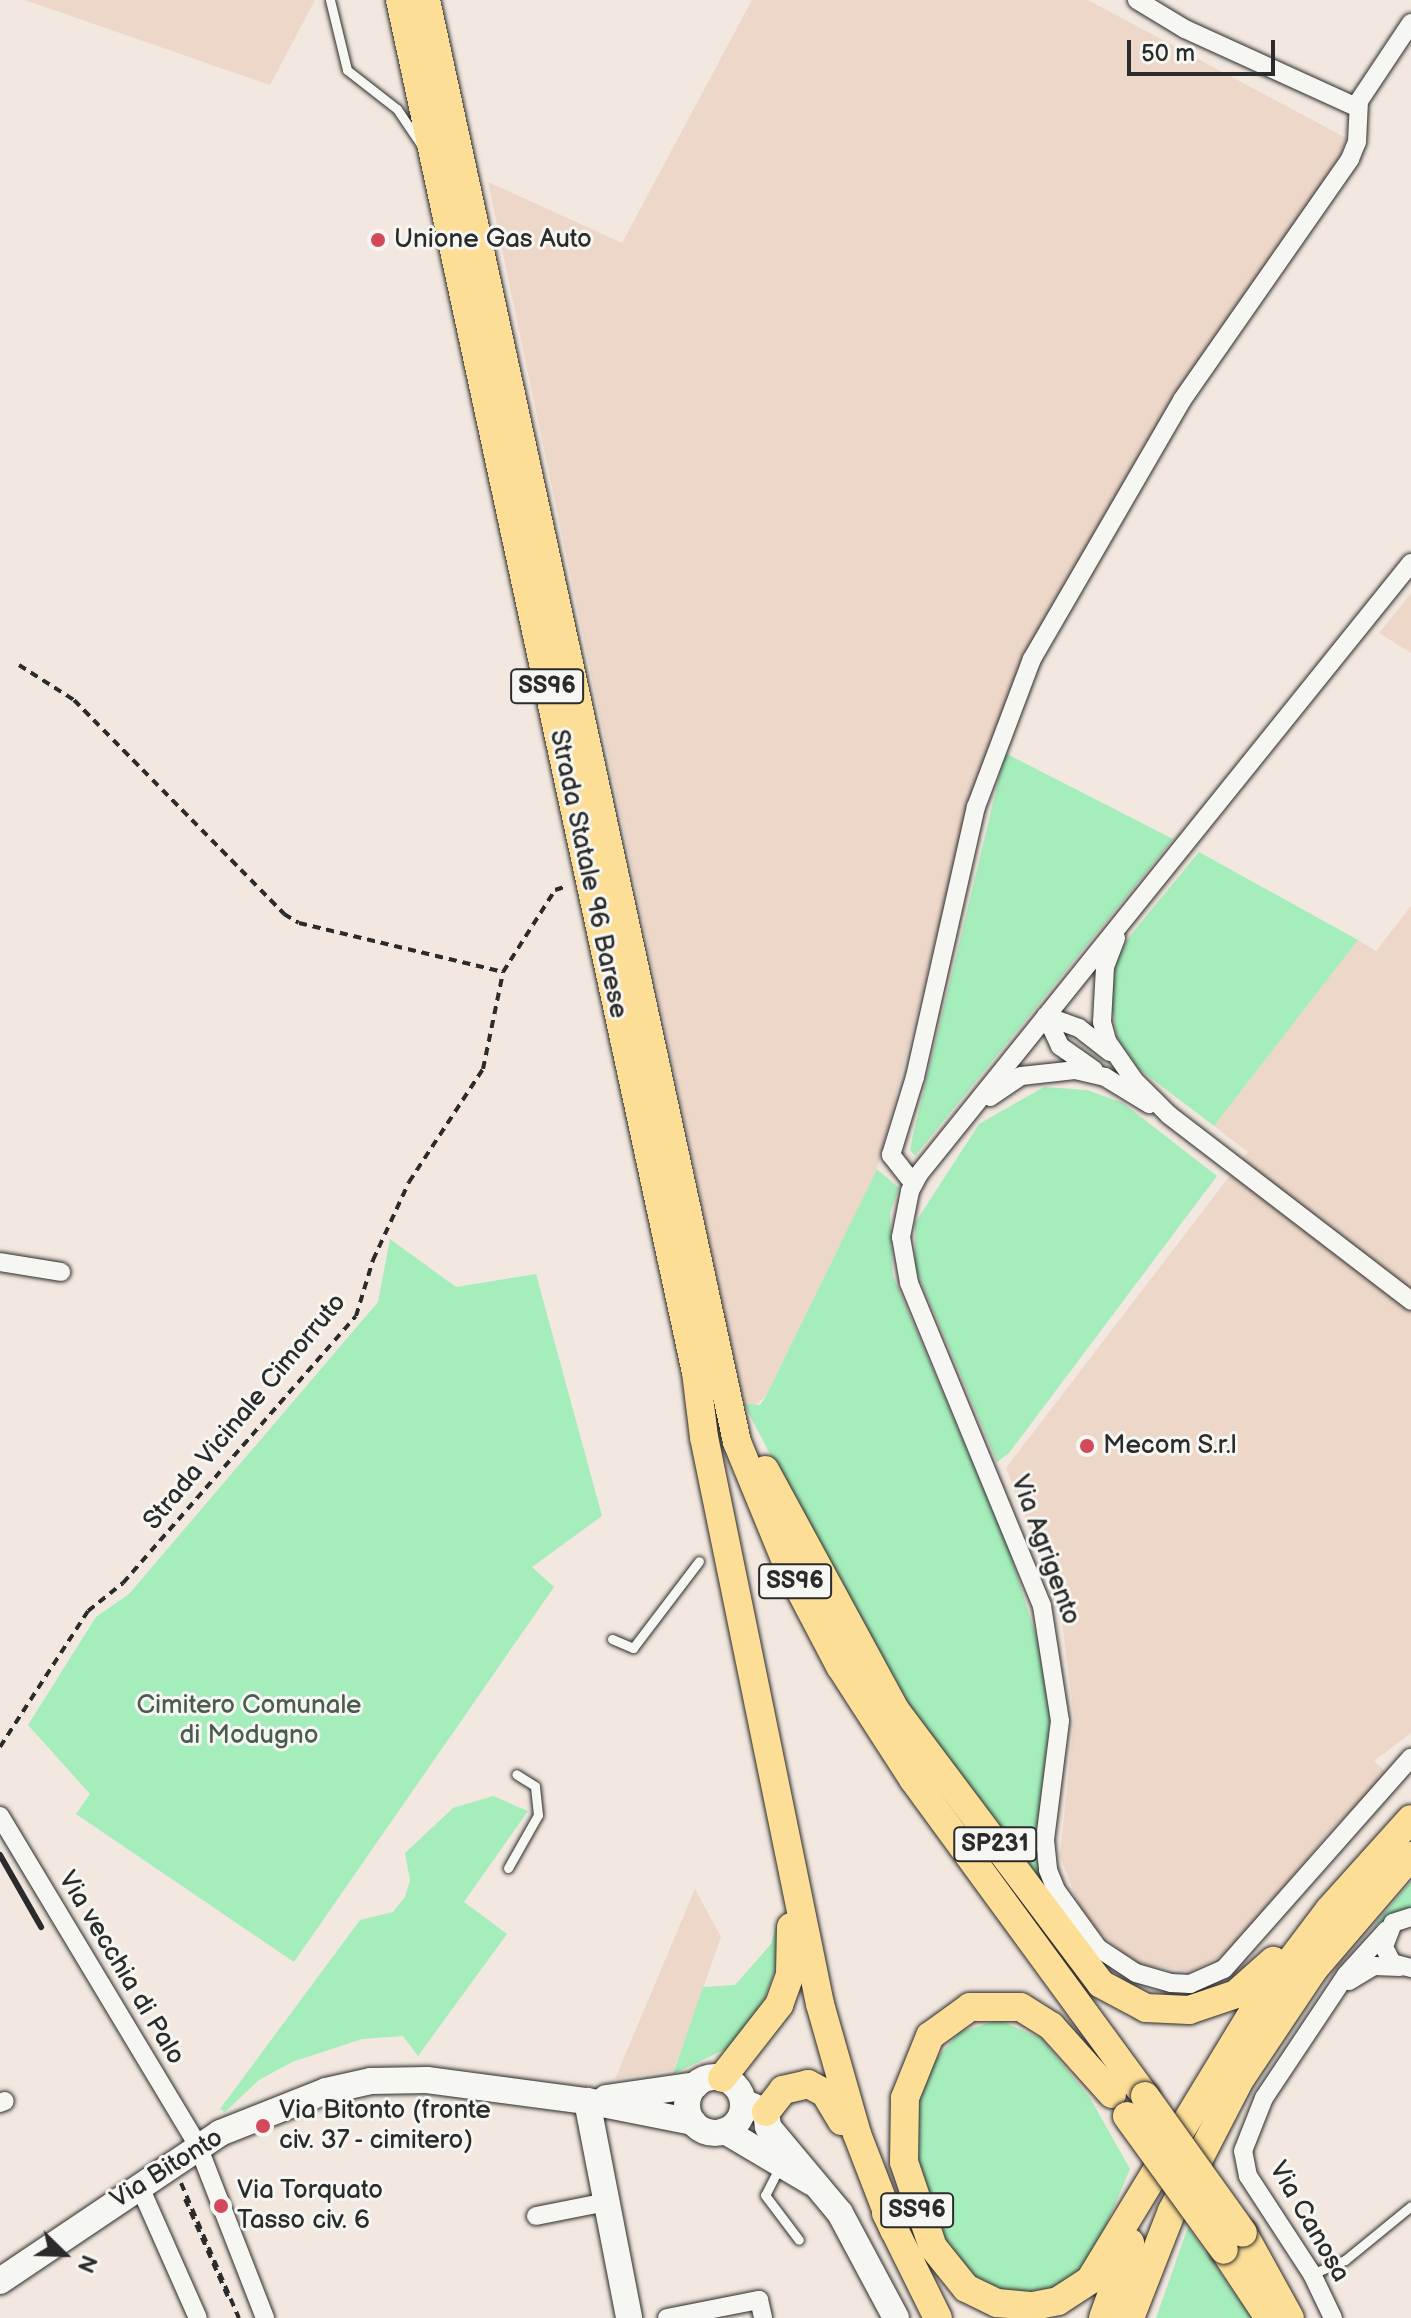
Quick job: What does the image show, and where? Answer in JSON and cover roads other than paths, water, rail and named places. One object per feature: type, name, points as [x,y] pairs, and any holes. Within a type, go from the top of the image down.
[{"type":"main road","name":"Strada Statale 96 Barese","points":[[400,0],[588,879],[708,1368]]},
{"type":"main road","name":"Strada Statale 96 Barese","points":[[426,0],[708,1368]]},
{"type":"main road","name":"SS96","points":[[708,1368],[704,1437],[834,2062],[894,2230],[938,2318]]},
{"type":"main road","name":"SS96","points":[[708,1368],[751,1483],[789,1569],[840,1666],[1128,2102],[1290,2318]]},
{"type":"main road","name":"SP231","points":[[708,1368],[896,1711],[1093,1976],[1110,1991],[1165,2011],[1204,2008],[1236,1994],[1407,1824]]},
{"type":"main road","points":[[709,2082],[767,2026],[790,1974],[792,1930],[772,1767]]},
{"type":"main road","name":"SP231","points":[[1193,2138],[1276,1979],[1407,1824]]},
{"type":"main road","points":[[1103,2318],[1140,2220],[1193,2138],[1314,1969],[1411,1856]]},
{"type":"main road","name":"SS96","points":[[1128,2102],[1051,2026],[1020,2007],[970,2007],[930,2036],[905,2098],[904,2162],[933,2247],[966,2288],[988,2300],[1026,2307],[1058,2301],[1080,2289],[1106,2260],[1193,2138]]},
{"type":"main road","points":[[754,2107],[792,2086],[808,2084],[825,2093],[894,2230]]},
{"type":"main road","points":[[1130,2318],[1193,2138]]},
{"type":"main road","name":"SS96","points":[[1234,2241],[1269,2318]]},
{"type":"main road","points":[[1140,2318],[1158,2243]]},
{"type":"street","points":[[1137,0],[1185,29],[1358,108]]},
{"type":"street","points":[[1411,23],[1367,86],[1358,108],[1357,142],[1350,159],[1182,400],[1052,618],[1001,732],[976,807],[918,1062],[891,1155],[913,1183],[1411,563]]},
{"type":"street","points":[[1118,1060],[1107,1041],[1101,993],[1105,967],[1127,913]]},
{"type":"street","points":[[1046,1016],[1079,1028],[1118,1060],[1169,1115]]},
{"type":"street","points":[[1046,1016],[1060,1046],[1169,1115],[1411,1301]]},
{"type":"street","points":[[959,1124],[1021,1076],[1075,1070],[1105,1077]]},
{"type":"street","name":"Via Agrigento","points":[[913,1183],[901,1237],[909,1283],[1034,1583],[1051,1638],[1060,1721],[1045,1840],[1048,1870],[1056,1890],[1098,1948],[1136,1973],[1171,1983],[1190,1984],[1224,1969],[1411,1758]]},
{"type":"street","points":[[0,1262],[61,1272]]},
{"type":"street","name":"Via vecchia di Palo","points":[[0,1816],[198,2146],[265,2318]]},
{"type":"street","points":[[1337,1991],[1387,1930],[1410,1917]]},
{"type":"street","points":[[1387,1930],[1387,1956],[1408,1969]]},
{"type":"street","points":[[1337,1991],[1374,1966],[1408,1969]]},
{"type":"street","name":"Via Canosa","points":[[1333,2318],[1312,2274],[1248,2176],[1243,2151],[1264,2098],[1337,1991]]},
{"type":"street","name":"Via Bitonto","points":[[0,2281],[198,2146],[294,2102],[371,2081],[464,2084],[587,2101],[693,2122]]},
{"type":"street","points":[[754,2107],[725,2131],[707,2132],[693,2122],[687,2103],[709,2082],[734,2084],[754,2107],[768,2127],[822,2188],[875,2270],[896,2318]]},
{"type":"street","name":"Via Bitonto","points":[[587,2101],[709,2082]]},
{"type":"street","points":[[587,2101],[629,2318]]},
{"type":"street","points":[[725,2131],[779,2168],[822,2188]]},
{"type":"street","points":[[139,2185],[198,2318]]},
{"type":"street","points":[[536,2216],[607,2202]]},
{"type":"street","points":[[667,2318],[761,2309]]},
{"type":"lane","points":[[330,0],[347,70],[397,109],[438,169]]},
{"type":"lane","points":[[612,1639],[633,1648],[699,1561]]},
{"type":"lane","points":[[508,1868],[538,1815],[535,1786],[516,1774]]},
{"type":"lane","points":[[779,2168],[765,2195],[799,2240]]},
{"type":"lane","points":[[1312,2274],[1345,2260],[1411,2206]]},
{"type":"railway","points":[[0,1855],[41,1927]]},
{"type":"place","name":"Unione Gas Auto","points":[[378,240]]},
{"type":"place","name":"Mecom S.r.l","points":[[1087,1446]]},
{"type":"place","name":"Via Bitonto (fronte civ. 37 - cimitero)","points":[[263,2126]]},
{"type":"place","name":"Via Torquato Tasso civ. 6","points":[[221,2206]]},
{"type":"park label","name":"Cimitero Comunale di Modugno","points":[[249,1721]]}]
